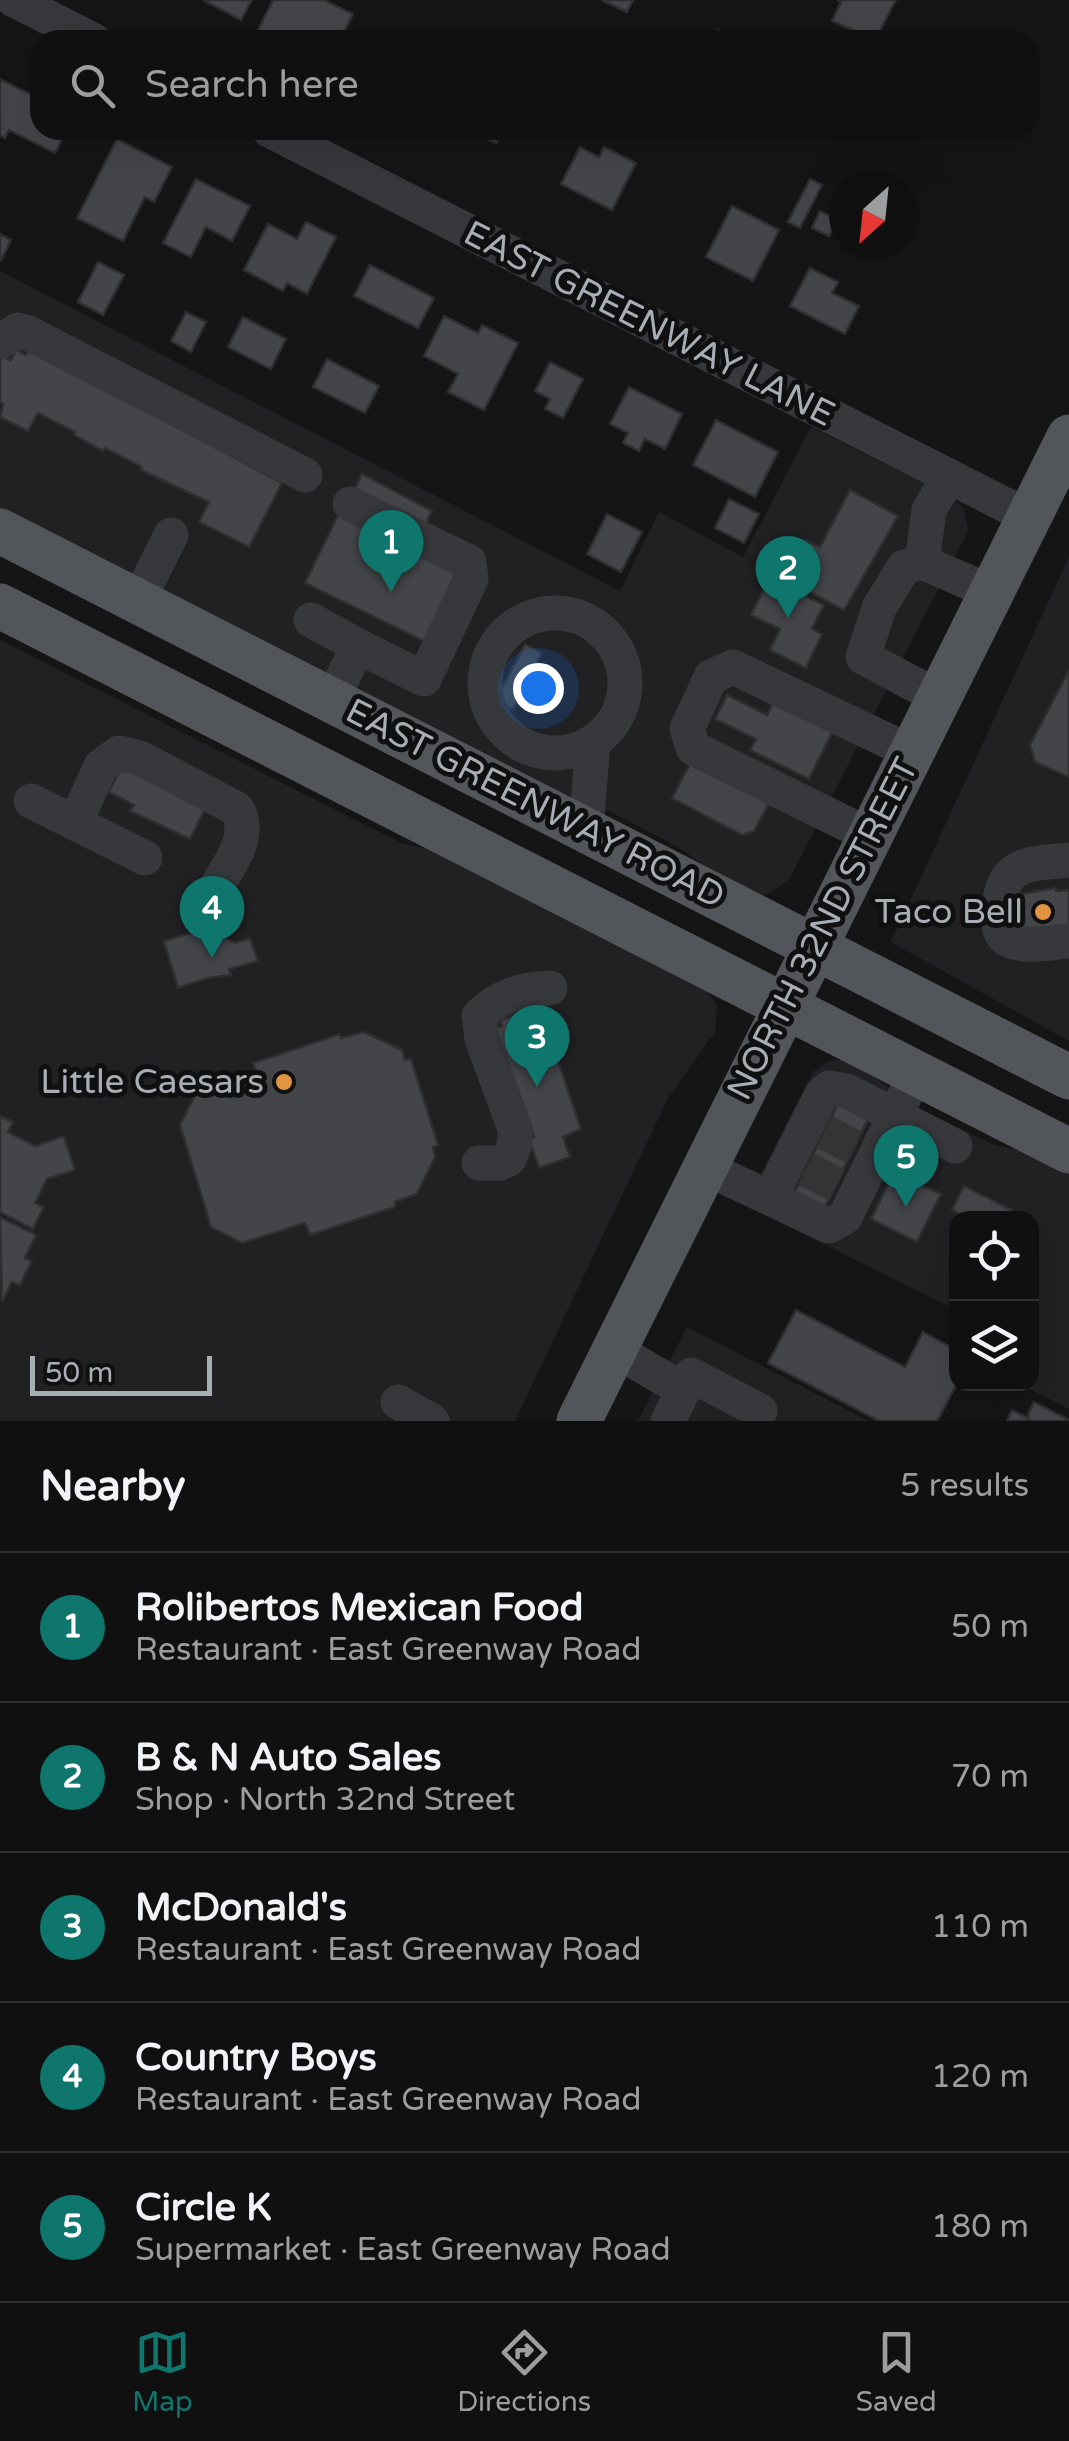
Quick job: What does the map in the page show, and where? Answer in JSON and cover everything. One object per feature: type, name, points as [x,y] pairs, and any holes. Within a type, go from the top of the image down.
[{"type":"main road","name":"NORTH 32ND STREET","points":[[580,1421],[1069,438]]},
{"type":"main road","name":"EAST GREENWAY ROAD","points":[[0,532],[1069,1077]]},
{"type":"main road","points":[[106,660],[138,602]]},
{"type":"main road","name":"EAST GREENWAY ROAD","points":[[0,606],[1069,1151]]},
{"type":"main road","points":[[426,823],[463,767]]},
{"type":"street","points":[[14,0],[73,30]]},
{"type":"street","name":"EAST GREENWAY LANE","points":[[289,140],[1029,517]]},
{"type":"street","points":[[0,342],[18,330],[28,332],[305,475]]},
{"type":"street","points":[[922,562],[929,510],[949,477]]},
{"type":"street","points":[[310,620],[424,679],[472,578],[469,562],[350,504]]},
{"type":"street","points":[[138,602],[171,536]]},
{"type":"street","points":[[938,698],[863,657],[879,608],[904,567],[922,562],[991,592]]},
{"type":"street","points":[[545,613],[569,614],[591,622],[609,638],[622,658],[626,682],[622,705],[611,726],[594,742],[573,751],[550,752],[528,747],[509,735],[488,710],[484,698],[486,674],[505,634],[523,620],[545,613]]},
{"type":"street","points":[[332,700],[358,646]]},
{"type":"street","points":[[869,835],[693,748],[687,729],[711,677],[734,667],[911,752]]},
{"type":"street","points":[[463,767],[509,735]]},
{"type":"street","points":[[586,830],[594,742]]},
{"type":"street","points":[[74,823],[101,766],[119,753],[140,758],[237,809],[244,822],[242,837],[214,891]]},
{"type":"street","points":[[31,801],[145,858]]},
{"type":"street","points":[[1069,860],[1026,864],[1015,870],[1000,894],[998,918],[1001,932],[1020,944],[1069,941]]},
{"type":"street","points":[[479,1163],[509,1159],[515,1143],[514,1129],[482,1039],[479,1016],[494,1001],[522,990],[550,988]]},
{"type":"street","points":[[770,1198],[822,1177],[840,1140],[894,1116],[916,1073]]},
{"type":"street","points":[[822,1177],[840,1140],[822,1094],[829,1088],[846,1091],[955,1146]]},
{"type":"street","points":[[704,1168],[830,1226],[845,1217],[822,1177]]},
{"type":"street","points":[[615,1350],[676,1405],[691,1376],[749,1412]]},
{"type":"street","points":[[398,1402],[432,1421]]},
{"type":"shaded area","points":[[0,271],[620,591],[659,512],[743,557],[811,427],[955,499],[964,509],[968,531],[789,880],[768,894],[755,896],[742,892],[678,847],[611,812],[569,804],[0,513]]},
{"type":"shaded area","points":[[1069,557],[1069,1041],[891,942]]},
{"type":"shaded area","points":[[0,640],[401,843],[443,852],[707,991],[717,1005],[715,1032],[668,1098],[515,1421],[0,1421]]},
{"type":"shaded area","points":[[829,1061],[854,1062],[918,1109],[992,1144],[1033,1154],[1069,1172],[1069,1409],[1033,1391],[1039,1391],[1039,1211],[949,1211],[949,1307],[745,1205],[813,1072]]},
{"type":"shaded area","points":[[687,1327],[869,1421],[638,1421]]},
{"type":"building","points":[[203,0],[252,0],[241,20]]},
{"type":"building","points":[[273,0],[324,0],[353,14],[345,30],[258,30]]},
{"type":"building","points":[[602,0],[633,0],[627,12]]},
{"type":"building","points":[[837,0],[896,0],[880,30],[852,30],[832,21],[841,2]]},
{"type":"building","points":[[0,79],[30,94],[30,140],[62,140],[55,153],[9,130],[5,138],[0,135]]},
{"type":"building","points":[[116,140],[172,167],[154,202],[145,197],[123,241],[77,218]]},
{"type":"building","points":[[580,147],[599,157],[604,147],[636,163],[612,210],[561,184]]},
{"type":"building","points":[[196,179],[250,206],[232,241],[206,227],[191,257],[163,243]]},
{"type":"building","points":[[810,179],[822,185],[800,228],[788,222]]},
{"type":"building","points":[[732,206],[779,230],[753,281],[706,257]]},
{"type":"building","points":[[820,211],[829,216],[829,236],[812,228]]},
{"type":"building","points":[[306,222],[336,237],[307,294],[287,283],[283,291],[244,270],[268,224],[297,239]]},
{"type":"building","points":[[0,234],[11,240],[1,260],[0,259]]},
{"type":"building","points":[[98,262],[124,275],[103,315],[78,302]]},
{"type":"building","points":[[370,265],[434,298],[418,328],[354,296]]},
{"type":"building","points":[[810,268],[838,282],[832,293],[859,306],[845,334],[790,306]]},
{"type":"building","points":[[186,312],[206,322],[191,352],[171,341]]},
{"type":"building","points":[[444,316],[478,333],[482,325],[518,343],[484,410],[448,392],[458,374],[424,356]]},
{"type":"building","points":[[243,317],[286,339],[271,369],[228,347]]},
{"type":"building","points":[[29,348],[282,483],[249,547],[199,522],[209,502],[105,448],[103,451],[74,435],[75,432],[38,413],[28,431],[0,417],[0,360],[2,356],[11,360],[16,350],[26,355]]},
{"type":"building","points":[[327,359],[379,386],[365,413],[313,387]]},
{"type":"building","points":[[550,362],[583,379],[563,418],[545,409],[550,399],[535,391]]},
{"type":"building","points":[[629,387],[682,414],[665,449],[645,439],[639,451],[623,443],[628,433],[610,424]]},
{"type":"building","points":[[716,420],[778,452],[755,497],[693,465]]},
{"type":"building","points":[[362,474],[432,511],[423,529],[353,493]]},
{"type":"building","points":[[850,490],[898,516],[844,610],[785,579],[806,540],[820,547]]},
{"type":"building","points":[[729,499],[759,514],[744,543],[715,528]]},
{"type":"building","points":[[340,511],[462,570],[426,642],[305,583]]},
{"type":"building","points":[[607,514],[642,532],[621,572],[587,554]]},
{"type":"building","points":[[769,578],[824,605],[812,629],[822,634],[806,668],[770,650],[780,629],[751,615]]},
{"type":"building","points":[[525,644],[542,653],[513,710],[495,701]]},
{"type":"building","points":[[1069,670],[1069,777],[1035,762],[1030,745]]},
{"type":"building","points":[[777,694],[837,723],[809,779],[750,750],[756,739],[715,719],[727,695],[767,715]]},
{"type":"building","points":[[692,760],[770,801],[754,831],[742,835],[672,798]]},
{"type":"building","points":[[124,762],[209,801],[190,839],[130,811],[134,805],[109,792]]},
{"type":"building","name":"Taco Bell","points":[[1056,888],[1069,890],[1069,929],[1019,934],[1015,895]]},
{"type":"building","points":[[213,926],[214,932],[235,943],[250,938],[258,961],[229,969],[231,975],[178,988],[164,941]]},
{"type":"building","points":[[536,1008],[538,1014],[542,1013],[581,1129],[563,1137],[570,1157],[539,1168],[529,1139],[534,1137],[526,1113],[489,1030],[502,1026],[500,1020]]},
{"type":"building","points":[[364,1032],[402,1050],[405,1060],[411,1059],[438,1145],[433,1147],[435,1157],[417,1194],[395,1202],[395,1207],[310,1235],[305,1223],[242,1243],[211,1227],[180,1125],[195,1095],[257,1074],[253,1063],[340,1034],[341,1038]]},
{"type":"building","points":[[839,1102],[869,1117],[820,1217],[790,1202]]},
{"type":"building","points":[[0,1116],[13,1122],[8,1132],[35,1146],[64,1136],[75,1170],[47,1179],[35,1203],[44,1207],[33,1229],[0,1212]]},
{"type":"building","points":[[894,1172],[941,1194],[917,1242],[871,1219]]},
{"type":"building","points":[[964,1186],[1012,1210],[954,1211]]},
{"type":"building","points":[[0,1217],[36,1235],[25,1258],[32,1261],[20,1285],[12,1282],[2,1302]]},
{"type":"building","points":[[796,1310],[905,1367],[923,1332],[949,1346],[949,1391],[953,1391],[937,1421],[879,1421],[768,1363]]},
{"type":"building","points":[[1034,1402],[1069,1420],[1069,1421],[1029,1421]]},
{"type":"building","points":[[1012,1410],[1028,1418],[1027,1421],[1007,1421]]},
{"type":"tunnel","points":[[824,1132],[854,1147]]},
{"type":"tunnel","points":[[806,1169],[837,1185]]},
{"type":"place","name":"Rolibertos Mexican Food","points":[[391,592]]},
{"type":"place","name":"B & N Auto Sales","points":[[788,618]]},
{"type":"place","name":"Taco Bell","points":[[1043,912]]},
{"type":"place","name":"Country Boys","points":[[212,958]]},
{"type":"place","name":"Little Caesars","points":[[284,1082]]},
{"type":"place","name":"McDonald's","points":[[537,1087]]},
{"type":"place","name":"Circle K","points":[[906,1207]]}]
